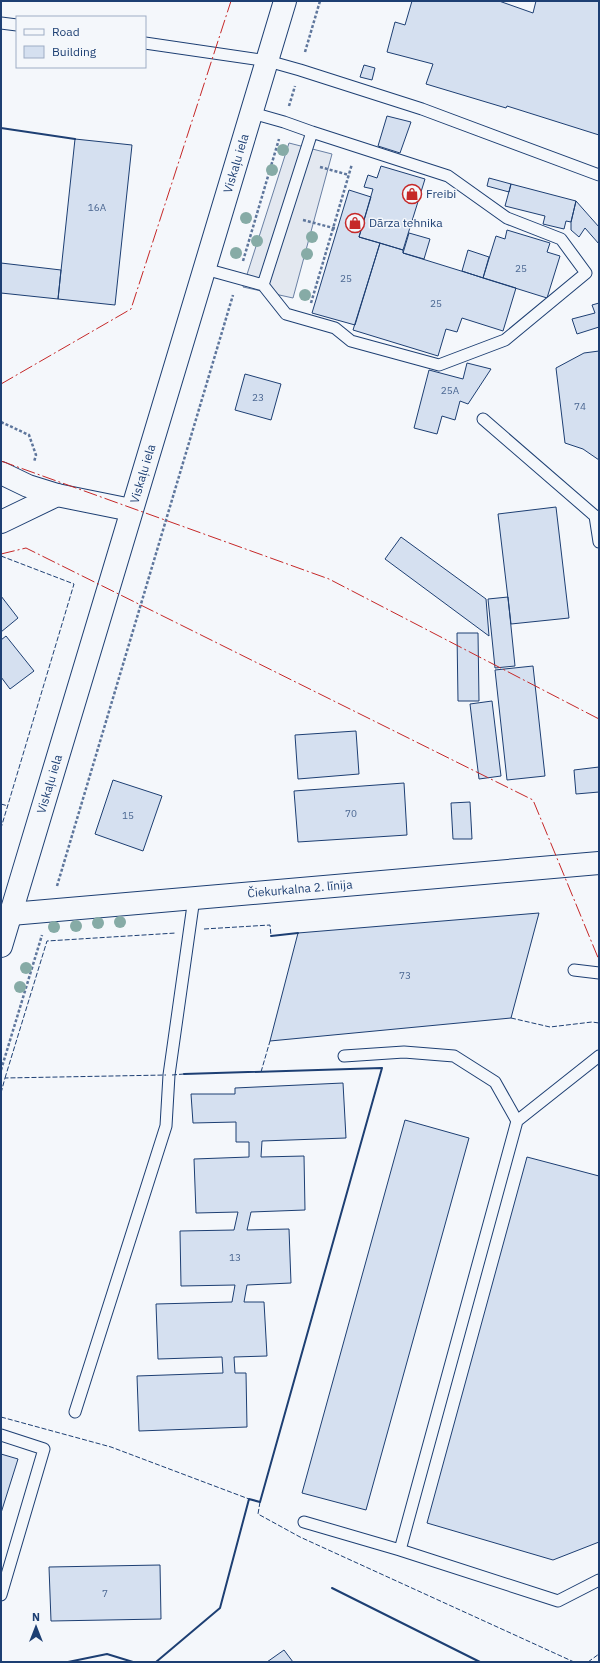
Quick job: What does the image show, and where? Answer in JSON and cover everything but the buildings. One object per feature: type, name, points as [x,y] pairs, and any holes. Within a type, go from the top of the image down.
[{"type":"street","name":"Viskaļu iela","points":[[1,946],[6,915],[205,269],[285,1]]},
{"type":"street","points":[[1,473],[28,486],[57,495],[131,510]]},
{"type":"street","points":[[1,522],[57,495]]},
{"type":"street","name":"Čiekurkalna 2. līnija","points":[[6,915],[599,863]]},
{"type":"lane","points":[[1,23],[16,25]]},
{"type":"lane","points":[[146,43],[268,61],[300,70],[422,109],[599,175]]},
{"type":"lane","points":[[205,269],[263,285],[286,314],[335,328],[351,341],[439,365],[505,340],[586,273],[561,239],[507,218],[448,176],[284,122],[252,113]]},
{"type":"lane","points":[[263,285],[312,132]]},
{"type":"lane","points":[[483,419],[595,516],[599,542]]},
{"type":"lane","points":[[75,1412],[166,1126],[169,1075],[194,898]]},
{"type":"lane","points":[[574,970],[599,973]]},
{"type":"lane","points":[[344,1056],[404,1052],[454,1056],[495,1082],[517,1121]]},
{"type":"lane","points":[[400,1550],[517,1121],[599,1056]]},
{"type":"lane","points":[[1,1435],[44,1449],[1,1595]]},
{"type":"lane","points":[[304,1522],[400,1550],[558,1601],[599,1580]]},
{"type":"path","points":[[1,1070],[50,910],[320,1]]},
{"type":"path","points":[[307,320],[358,147]]},
{"type":"path","points":[[302,162],[349,175]]},
{"type":"path","points":[[285,214],[337,229]]},
{"type":"path","points":[[1,422],[29,435],[36,455],[28,486]]},
{"type":"shaded area","points":[[289,143],[332,154],[293,298],[243,287]]},
{"type":"fence","points":[[1,556],[74,584],[1,828]]},
{"type":"fence","points":[[1,804],[8,806]]},
{"type":"fence","points":[[204,929],[270,925],[271,936]]},
{"type":"fence","points":[[5,1078],[47,941],[176,933]]},
{"type":"fence","points":[[511,1018],[550,1027],[592,1022],[599,1023]]},
{"type":"fence","points":[[261,1072],[270,1041]]},
{"type":"fence","points":[[172,1075],[184,1074]]},
{"type":"fence","points":[[1,1093],[5,1078],[166,1075]]},
{"type":"fence","points":[[1,1417],[111,1447],[249,1499]]},
{"type":"fence","points":[[260,1502],[258,1514],[300,1537],[574,1662]]},
{"type":"fence","points":[[588,1662],[599,1654]]},
{"type":"wall","points":[[1,128],[75,139]]},
{"type":"wall","points":[[271,936],[298,933]]},
{"type":"wall","points":[[156,1662],[220,1608],[249,1499],[260,1502],[382,1068],[184,1074]]},
{"type":"wall","points":[[332,1588],[480,1662]]},
{"type":"wall","points":[[68,1662],[107,1654],[133,1662]]},
{"type":"power","points":[[1,384],[131,309],[231,1]]},
{"type":"power","points":[[1,461],[329,579],[599,719]]},
{"type":"power","points":[[1,554],[26,548],[533,800],[599,960]]},
{"type":"place","name":"Freibi","points":[[412,194]]},
{"type":"place","name":"Dārza tehnika","points":[[355,223]]}]
